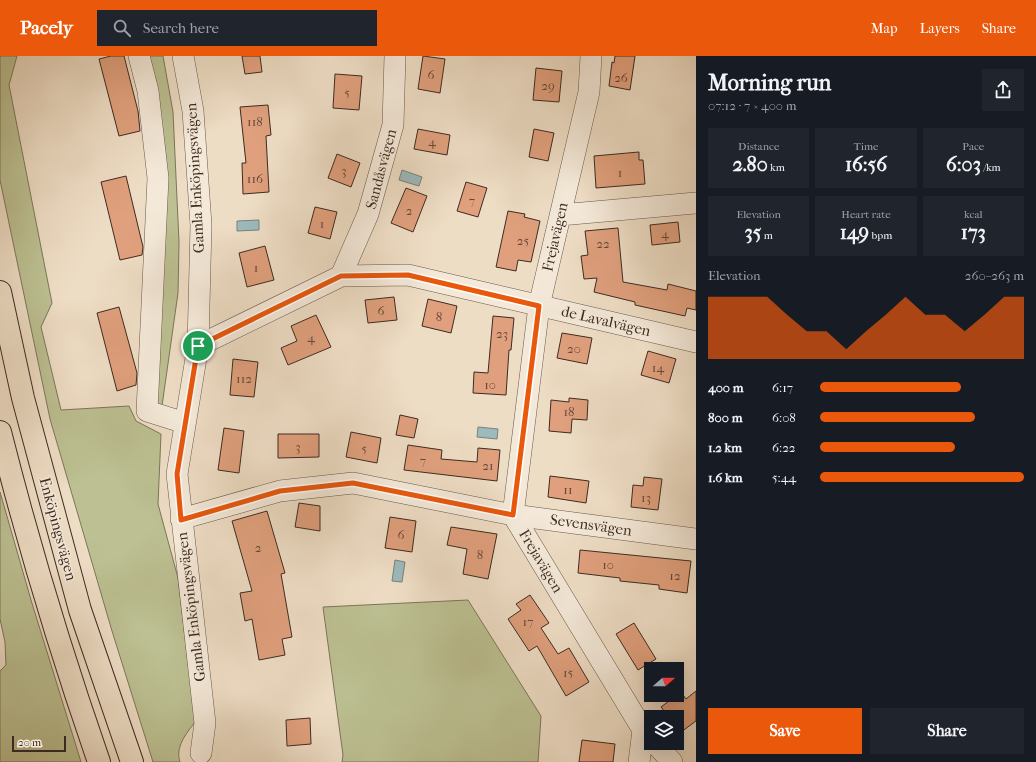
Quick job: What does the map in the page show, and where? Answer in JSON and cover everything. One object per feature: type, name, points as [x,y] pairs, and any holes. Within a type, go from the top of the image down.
[{"type":"main road","name":"Enköpingsvägen","points":[[0,292],[23,398],[80,610],[132,762]]},
{"type":"main road","name":"Enköpingsvägen","points":[[0,432],[19,506],[50,614],[98,762]]},
{"type":"street","points":[[139,56],[148,91],[158,178],[147,411],[185,423]]},
{"type":"street","name":"Gamla Enköpingsvägen","points":[[183,56],[193,111],[201,224],[198,346],[177,474],[204,723],[201,753]]},
{"type":"street","name":"Sandåsvägen","points":[[341,276],[368,214],[393,125],[395,56]]},
{"type":"street","name":"Frejavägen","points":[[591,56],[589,92],[539,306],[513,515],[644,727]]},
{"type":"street","points":[[560,215],[696,203]]},
{"type":"street","name":"de Lavalvägen","points":[[198,346],[341,276],[408,275],[696,342]]},
{"type":"street","name":"Sevensvägen","points":[[181,520],[280,491],[353,483],[513,515],[696,540]]},
{"type":"street","points":[[639,762],[644,750]]},
{"type":"street","name":"Frejavägen","points":[[661,750],[672,762]]},
{"type":"green space","points":[[0,56],[17,56],[9,85],[52,303],[41,327],[61,410],[129,406],[136,421],[161,434],[158,504],[178,578],[195,722],[180,746],[180,762],[153,762],[112,631],[50,419],[0,180]]},
{"type":"green space","points":[[146,56],[163,56],[173,112],[179,242],[178,293],[161,413],[152,406]]},
{"type":"green space","points":[[0,492],[31,600],[81,762],[0,762],[0,671],[6,665],[5,642],[0,619]]},
{"type":"green space","points":[[468,600],[541,716],[538,762],[342,762],[343,755],[323,607]]},
{"type":"water","points":[[402,170],[422,177],[419,186],[399,180]]},
{"type":"water","points":[[259,220],[259,230],[237,231],[237,221]]},
{"type":"water","points":[[478,427],[498,429],[497,439],[477,437]]},
{"type":"water","points":[[395,560],[405,562],[402,582],[392,581]]},
{"type":"building","points":[[111,56],[124,56],[138,111],[140,131],[119,136],[99,59]]},
{"type":"building","points":[[242,56],[260,56],[262,72],[245,74]]},
{"type":"building","points":[[423,56],[445,59],[440,93],[418,89]]},
{"type":"building","points":[[615,56],[635,56],[630,90],[609,86],[612,62],[614,63]]},
{"type":"building","points":[[536,68],[562,71],[559,102],[533,100]]},
{"type":"building","points":[[335,74],[362,76],[359,110],[333,108]]},
{"type":"building","points":[[268,105],[271,135],[266,136],[269,192],[243,194],[242,163],[246,163],[240,107]]},
{"type":"building","points":[[418,129],[450,135],[447,155],[414,149]]},
{"type":"building","points":[[534,129],[554,133],[548,161],[529,157]]},
{"type":"building","points":[[639,152],[639,160],[643,160],[645,184],[596,188],[594,156]]},
{"type":"building","points":[[337,154],[360,163],[351,187],[328,178]]},
{"type":"building","points":[[126,176],[143,247],[142,255],[120,260],[101,182]]},
{"type":"building","points":[[466,182],[487,188],[478,217],[457,211]]},
{"type":"building","points":[[406,188],[427,196],[413,232],[391,223]]},
{"type":"building","points":[[315,207],[337,212],[330,239],[308,233]]},
{"type":"building","points":[[508,211],[525,214],[524,217],[540,221],[531,262],[518,260],[516,271],[496,267]]},
{"type":"building","points":[[678,222],[680,242],[652,245],[650,225]]},
{"type":"building","points":[[618,228],[623,282],[667,290],[668,284],[696,291],[696,310],[687,308],[685,316],[635,305],[635,302],[594,292],[597,278],[584,279],[581,256],[588,255],[585,231]]},
{"type":"building","points":[[265,246],[274,280],[247,287],[239,253]]},
{"type":"building","points":[[394,297],[397,320],[368,323],[365,300]]},
{"type":"building","points":[[428,299],[457,306],[451,333],[422,326]]},
{"type":"building","points":[[119,307],[137,373],[136,385],[117,391],[97,313]]},
{"type":"building","points":[[316,315],[331,347],[288,365],[281,348],[297,341],[291,326]]},
{"type":"building","points":[[493,316],[514,318],[511,350],[509,350],[506,395],[473,393],[474,372],[488,373]]},
{"type":"building","points":[[562,333],[592,338],[587,364],[557,358]]},
{"type":"building","points":[[648,351],[676,359],[669,383],[641,375]]},
{"type":"building","points":[[233,359],[258,362],[254,397],[230,395]]},
{"type":"building","points":[[569,398],[588,400],[587,420],[572,419],[571,433],[549,431],[551,400],[569,402]]},
{"type":"building","points":[[400,415],[418,419],[414,438],[396,435]]},
{"type":"building","points":[[224,428],[244,431],[239,473],[218,470]]},
{"type":"building","points":[[351,432],[381,438],[377,463],[346,457]]},
{"type":"building","points":[[278,434],[319,434],[319,457],[278,458]]},
{"type":"building","points":[[408,445],[442,450],[441,459],[477,462],[478,448],[500,450],[497,481],[404,470]]},
{"type":"building","points":[[550,476],[589,481],[586,503],[548,497]]},
{"type":"building","points":[[644,477],[662,479],[658,510],[631,507],[633,485],[643,486]]},
{"type":"building","points":[[299,503],[320,506],[320,531],[295,527]]},
{"type":"building","points":[[267,511],[285,573],[281,574],[292,637],[282,639],[285,655],[259,660],[252,619],[245,621],[240,593],[252,591],[232,521]]},
{"type":"building","points":[[390,517],[416,521],[412,552],[385,548]]},
{"type":"building","points":[[451,527],[497,534],[488,579],[463,574],[467,549],[447,545]]},
{"type":"building","points":[[580,550],[691,561],[687,593],[659,589],[659,585],[620,581],[620,578],[578,573]]},
{"type":"building","points":[[530,595],[549,623],[541,628],[558,654],[569,648],[589,682],[566,696],[537,646],[529,651],[508,619],[521,610],[516,604]]},
{"type":"building","points":[[634,623],[656,659],[651,662],[644,662],[644,666],[638,670],[616,634]]},
{"type":"building","points":[[696,691],[696,721],[684,730],[684,710],[663,710],[661,707],[668,702],[684,702],[684,696],[686,699]]},
{"type":"building","points":[[310,718],[311,744],[287,746],[286,720]]},
{"type":"building","points":[[582,740],[615,744],[613,762],[579,762]]},
{"type":"route","points":[[408,275],[539,306],[513,515],[353,483],[280,491],[181,520],[177,474],[198,346],[341,276],[408,275]]}]
